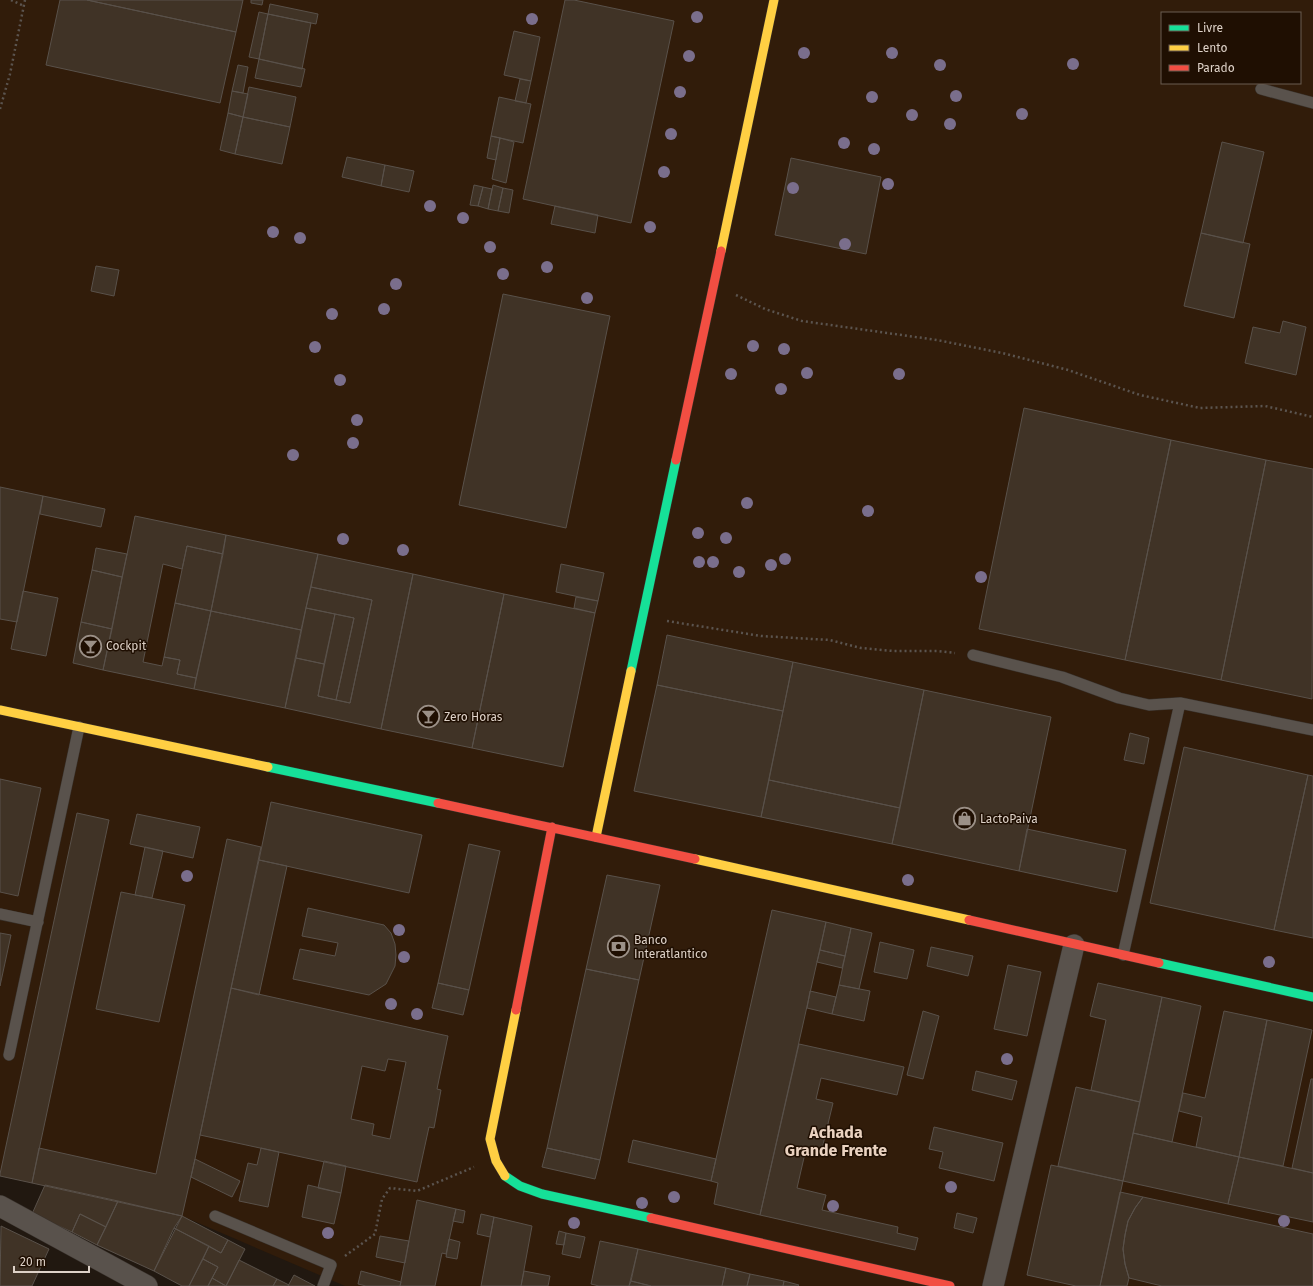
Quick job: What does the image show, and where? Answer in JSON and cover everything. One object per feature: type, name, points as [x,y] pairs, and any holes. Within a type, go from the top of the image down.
[{"type":"street","points":[[596,837],[774,0]]},
{"type":"street","points":[[0,710],[552,827],[1074,945],[1313,997]]},
{"type":"street","points":[[552,827],[490,1139],[494,1159],[505,1176],[521,1188],[542,1194],[950,1286]]},
{"type":"street","points":[[994,1286],[1074,945]]},
{"type":"street","points":[[0,1206],[147,1286]]},
{"type":"lane","points":[[1261,89],[1313,103]]},
{"type":"lane","points":[[973,655],[1062,678],[1119,698],[1149,705],[1180,702],[1313,730]]},
{"type":"lane","points":[[1123,955],[1180,702]]},
{"type":"lane","points":[[9,1055],[78,727]]},
{"type":"lane","points":[[0,914],[38,922]]},
{"type":"lane","points":[[215,1216],[332,1266],[323,1286]]},
{"type":"path","points":[[11,0],[24,6]]},
{"type":"path","points":[[0,109],[10,74],[25,0]]},
{"type":"path","points":[[714,280],[739,297],[764,309],[802,321],[937,340],[1002,353],[1068,370],[1140,395],[1200,408],[1265,406],[1313,417]]},
{"type":"path","points":[[643,617],[761,636],[830,640],[861,648],[894,651],[938,651],[973,655]]},
{"type":"path","points":[[332,1266],[375,1234],[382,1199],[390,1188],[417,1191],[494,1159]]},
{"type":"shaded area","points":[[0,0],[1313,0],[1313,1286],[345,1286],[182,1216],[0,1176]]},
{"type":"building","points":[[60,0],[87,0],[236,32],[220,103],[46,65]]},
{"type":"building","points":[[87,0],[243,0],[236,32]]},
{"type":"building","points":[[251,0],[263,0],[262,5],[251,3]]},
{"type":"building","points":[[565,0],[574,0],[674,21],[631,223],[523,199]]},
{"type":"building","points":[[270,4],[318,14],[316,24],[268,14]]},
{"type":"building","points":[[259,12],[268,14],[259,59],[249,57]]},
{"type":"building","points":[[268,14],[311,23],[302,69],[259,59]]},
{"type":"building","points":[[514,31],[540,37],[531,81],[504,75]]},
{"type":"building","points":[[259,59],[305,69],[301,87],[255,78]]},
{"type":"building","points":[[238,65],[248,67],[243,93],[232,91]]},
{"type":"building","points":[[520,79],[531,81],[526,103],[515,101]]},
{"type":"building","points":[[249,87],[296,97],[290,127],[243,117]]},
{"type":"building","points":[[232,91],[248,94],[243,117],[228,113]]},
{"type":"building","points":[[499,97],[531,104],[523,143],[491,136]]},
{"type":"building","points":[[228,113],[243,117],[235,154],[220,150]]},
{"type":"building","points":[[243,117],[290,127],[282,164],[235,154]]},
{"type":"building","points":[[491,136],[500,138],[496,160],[487,158]]},
{"type":"building","points":[[500,138],[514,142],[506,183],[492,179]]},
{"type":"building","points":[[1222,142],[1264,152],[1243,243],[1201,233]]},
{"type":"building","points":[[347,157],[385,165],[381,186],[342,177]]},
{"type":"building","points":[[791,158],[881,177],[866,254],[775,235]]},
{"type":"building","points":[[385,165],[414,171],[409,192],[381,186]]},
{"type":"building","points":[[474,185],[483,187],[478,206],[470,205]]},
{"type":"building","points":[[493,185],[503,188],[498,211],[488,209]]},
{"type":"building","points":[[483,187],[492,189],[488,209],[478,206]]},
{"type":"building","points":[[503,188],[513,190],[509,213],[498,211]]},
{"type":"building","points":[[555,206],[598,215],[595,233],[551,224]]},
{"type":"building","points":[[1201,233],[1250,244],[1234,318],[1184,306]]},
{"type":"building","points":[[96,266],[119,270],[114,296],[91,291]]},
{"type":"building","points":[[503,294],[610,316],[566,528],[459,505]]},
{"type":"building","points":[[1283,321],[1306,327],[1296,375],[1245,363],[1253,327],[1280,333]]},
{"type":"building","points":[[1024,408],[1171,440],[1125,660],[979,629]]},
{"type":"building","points":[[1171,440],[1266,460],[1221,680],[1125,660]]},
{"type":"building","points":[[1266,460],[1313,469],[1312,699],[1221,680]]},
{"type":"building","points":[[0,487],[43,496],[17,622],[0,619]]},
{"type":"building","points":[[43,496],[105,509],[101,527],[40,514]]},
{"type":"building","points":[[135,516],[226,535],[223,554],[187,546],[182,569],[163,564],[143,662],[162,666],[164,657],[180,660],[177,674],[196,678],[194,689],[103,670]]},
{"type":"building","points":[[226,535],[318,554],[301,630],[211,611]]},
{"type":"building","points":[[187,546],[223,554],[211,611],[175,603]]},
{"type":"building","points":[[96,548],[127,554],[122,577],[92,570]]},
{"type":"building","points":[[318,554],[413,574],[381,729],[285,708],[296,658],[324,664],[318,696],[350,703],[372,600],[311,587]]},
{"type":"building","points":[[561,564],[604,573],[598,601],[556,592]]},
{"type":"building","points":[[92,570],[122,577],[112,629],[81,622]]},
{"type":"building","points":[[413,574],[504,594],[472,748],[381,729]]},
{"type":"building","points":[[311,587],[372,600],[350,703],[336,700],[354,618],[306,608]]},
{"type":"building","points":[[23,591],[58,598],[46,656],[11,649]]},
{"type":"building","points":[[504,594],[595,613],[563,767],[472,748]]},
{"type":"building","points":[[576,597],[598,601],[595,613],[574,608]]},
{"type":"building","points":[[175,603],[211,611],[196,678],[177,674],[180,660],[164,657]]},
{"type":"building","points":[[306,608],[335,614],[324,664],[296,658]]},
{"type":"building","points":[[211,611],[301,630],[285,708],[194,689]]},
{"type":"building","points":[[335,614],[354,618],[336,700],[318,696]]},
{"type":"building","points":[[81,622],[112,629],[103,670],[73,663]]},
{"type":"building","points":[[667,635],[793,662],[783,711],[657,685]]},
{"type":"building","points":[[793,662],[924,690],[900,808],[769,780]]},
{"type":"building","points":[[657,685],[783,711],[761,817],[634,791]]},
{"type":"building","points":[[924,690],[1051,717],[1019,871],[892,844]]},
{"type":"building","points":[[1130,733],[1149,738],[1144,764],[1124,760]]},
{"type":"building","points":[[1184,747],[1308,775],[1274,930],[1150,903]]},
{"type":"building","points":[[1308,775],[1313,776],[1313,938],[1274,930]]},
{"type":"building","points":[[0,779],[41,788],[18,896],[0,892]]},
{"type":"building","points":[[769,780],[900,808],[892,844],[761,817]]},
{"type":"building","points":[[271,802],[422,835],[409,893],[259,860]]},
{"type":"building","points":[[77,813],[109,820],[32,1183],[0,1176],[0,1174]]},
{"type":"building","points":[[137,814],[200,827],[193,858],[130,844]]},
{"type":"building","points":[[1027,829],[1126,850],[1117,892],[1019,871]]},
{"type":"building","points":[[227,839],[261,847],[182,1216],[32,1183],[39,1148],[156,1174]]},
{"type":"building","points":[[469,844],[500,851],[469,990],[438,983]]},
{"type":"building","points":[[145,847],[163,851],[152,898],[135,895]]},
{"type":"building","points":[[259,860],[287,866],[259,995],[231,988]]},
{"type":"building","name":"Banco Interatlantico","points":[[607,875],[660,885],[639,980],[586,969]]},
{"type":"building","points":[[121,892],[185,905],[159,1022],[96,1009]]},
{"type":"building","points":[[308,908],[384,925],[391,933],[395,944],[396,955],[395,966],[386,984],[369,995],[293,979],[300,949],[335,956],[338,943],[302,936]]},
{"type":"building","points":[[772,910],[826,922],[760,1215],[714,1204],[718,1183],[711,1181]]},
{"type":"building","points":[[826,922],[851,928],[845,956],[820,950]]},
{"type":"building","points":[[851,928],[872,933],[859,989],[839,985]]},
{"type":"building","points":[[0,933],[11,935],[0,986]]},
{"type":"building","points":[[880,942],[914,950],[907,979],[874,972]]},
{"type":"building","points":[[931,947],[973,956],[968,976],[927,966]]},
{"type":"building","points":[[820,950],[845,956],[842,968],[817,962]]},
{"type":"building","points":[[1008,965],[1041,972],[1027,1036],[994,1029]]},
{"type":"building","points":[[586,969],[639,980],[600,1160],[547,1148]]},
{"type":"building","points":[[438,983],[469,990],[463,1015],[432,1008]]},
{"type":"building","points":[[1098,983],[1162,997],[1140,1102],[1091,1090],[1106,1020],[1090,1016]]},
{"type":"building","points":[[839,985],[870,991],[864,1021],[832,1014]]},
{"type":"building","points":[[231,988],[448,1036],[437,1089],[441,1090],[434,1128],[429,1127],[417,1182],[200,1135]],"holes":[[[388,1059],[406,1062],[390,1139],[372,1135],[374,1124],[351,1119],[362,1066],[385,1071]]]},
{"type":"building","points":[[810,991],[836,997],[832,1014],[807,1008]]},
{"type":"building","points":[[1162,997],[1201,1006],[1172,1142],[1133,1133]]},
{"type":"building","points":[[923,1011],[939,1016],[923,1079],[907,1075]]},
{"type":"building","points":[[1224,1011],[1267,1020],[1239,1157],[1196,1147],[1202,1117],[1179,1111],[1183,1093],[1205,1098]]},
{"type":"building","points":[[1267,1020],[1312,1030],[1283,1166],[1239,1157]]},
{"type":"building","points":[[799,1044],[904,1067],[897,1095],[821,1078],[816,1099],[833,1103],[821,1153],[806,1149],[797,1188],[826,1195],[822,1210],[898,1227],[897,1233],[918,1238],[915,1250],[760,1215]]},
{"type":"building","points":[[976,1071],[1017,1081],[1012,1100],[972,1090]]},
{"type":"building","points":[[1311,1079],[1313,1079],[1313,1173],[1292,1168]]},
{"type":"building","points":[[1076,1087],[1140,1102],[1123,1181],[1058,1166]]},
{"type":"building","points":[[934,1127],[1003,1143],[994,1181],[939,1168],[943,1152],[929,1149]]},
{"type":"building","points":[[1133,1133],[1239,1157],[1228,1204],[1123,1181]]},
{"type":"building","points":[[633,1140],[716,1159],[711,1181],[628,1162]]},
{"type":"building","points":[[261,1148],[279,1152],[268,1207],[239,1201],[248,1163],[257,1165]]},
{"type":"building","points":[[547,1148],[600,1160],[595,1179],[542,1167]]},
{"type":"building","points":[[1239,1157],[1313,1173],[1313,1222],[1228,1204]]},
{"type":"building","points":[[195,1159],[240,1181],[232,1197],[191,1177]]},
{"type":"building","points":[[324,1161],[346,1166],[341,1193],[318,1188]]},
{"type":"building","points":[[1051,1165],[1123,1181],[1100,1286],[1076,1286],[1027,1275]]},
{"type":"building","points":[[45,1185],[118,1201],[106,1227],[80,1214],[72,1232],[32,1214]]},
{"type":"building","points":[[308,1185],[341,1193],[334,1224],[302,1217]]},
{"type":"building","points":[[1120,1192],[1143,1197],[1128,1221],[1125,1235],[1123,1249],[1129,1278],[1127,1286],[1100,1286]]},
{"type":"building","points":[[1143,1197],[1313,1234],[1313,1286],[1162,1286],[1129,1278],[1123,1249],[1125,1235],[1128,1221]]},
{"type":"building","points":[[417,1200],[456,1209],[446,1254],[442,1253],[435,1286],[400,1286]]},
{"type":"building","points":[[118,1201],[182,1216],[154,1271],[97,1245]]},
{"type":"building","points":[[456,1209],[465,1211],[463,1223],[453,1221]]},
{"type":"building","points":[[957,1213],[977,1218],[973,1233],[954,1228]]},
{"type":"building","points":[[80,1214],[106,1227],[97,1245],[72,1232]]},
{"type":"building","points":[[481,1214],[494,1217],[490,1237],[477,1234]]},
{"type":"building","points":[[182,1216],[228,1240],[221,1253],[174,1228]]},
{"type":"building","points":[[494,1217],[532,1226],[521,1286],[481,1286]]},
{"type":"building","points":[[1,1226],[49,1249],[32,1286],[0,1286]]},
{"type":"building","points":[[174,1228],[209,1246],[189,1286],[182,1286],[154,1271]]},
{"type":"building","points":[[559,1231],[566,1233],[564,1245],[556,1244]]},
{"type":"building","points":[[566,1233],[585,1237],[580,1258],[562,1254]]},
{"type":"building","points":[[380,1236],[409,1241],[405,1263],[376,1257]]},
{"type":"building","points":[[449,1239],[460,1242],[457,1259],[446,1257]]},
{"type":"building","points":[[228,1240],[245,1249],[226,1286],[212,1278],[218,1267],[203,1259],[209,1246],[221,1253]]},
{"type":"building","points":[[600,1241],[638,1249],[629,1286],[599,1286],[591,1284]]},
{"type":"building","points":[[638,1249],[726,1268],[722,1286],[651,1286],[631,1281]]},
{"type":"building","points":[[203,1259],[218,1267],[208,1286],[189,1286]]},
{"type":"building","points":[[239,1260],[277,1279],[273,1286],[226,1286]]},
{"type":"building","points":[[726,1268],[750,1274],[747,1286],[722,1286]]},
{"type":"building","points":[[361,1271],[401,1282],[400,1286],[366,1286],[358,1284]]},
{"type":"building","points":[[524,1271],[550,1276],[548,1286],[521,1286]]},
{"type":"building","points":[[750,1274],[784,1281],[783,1286],[747,1286]]},
{"type":"building","points":[[294,1275],[315,1286],[288,1286]]},
{"type":"building","points":[[212,1278],[226,1286],[208,1286]]},
{"type":"building","points":[[277,1279],[289,1285],[273,1286]]},
{"type":"building","points":[[631,1281],[651,1286],[629,1286]]},
{"type":"building","points":[[784,1281],[799,1285],[783,1286]]},
{"type":"traffic: fast","points":[[631,671],[676,460]]},
{"type":"traffic: fast","points":[[268,767],[438,803]]},
{"type":"traffic: fast","points":[[1159,963],[1313,997]]},
{"type":"traffic: fast","points":[[505,1176],[520,1186],[542,1194],[651,1218]]},
{"type":"traffic: slow","points":[[721,251],[774,0]]},
{"type":"traffic: slow","points":[[596,837],[631,671]]},
{"type":"traffic: slow","points":[[0,710],[268,767]]},
{"type":"traffic: slow","points":[[695,859],[969,920]]},
{"type":"traffic: slow","points":[[505,1176],[496,1161],[490,1139],[516,1010]]},
{"type":"traffic: jam","points":[[676,460],[721,251]]},
{"type":"traffic: jam","points":[[438,803],[695,859]]},
{"type":"traffic: jam","points":[[516,1010],[552,827]]},
{"type":"traffic: jam","points":[[969,920],[1159,963]]},
{"type":"traffic: jam","points":[[651,1218],[950,1286]]},
{"type":"place","name":"Cockpit","points":[[90,646]]},
{"type":"place","name":"Zero Horas","points":[[429,717]]},
{"type":"place","name":"LactoPaiva","points":[[965,819]]},
{"type":"place","name":"Banco Interatlantico","points":[[618,947]]},
{"type":"district","name":"Achada Grande Frente","points":[[836,1141]]}]
